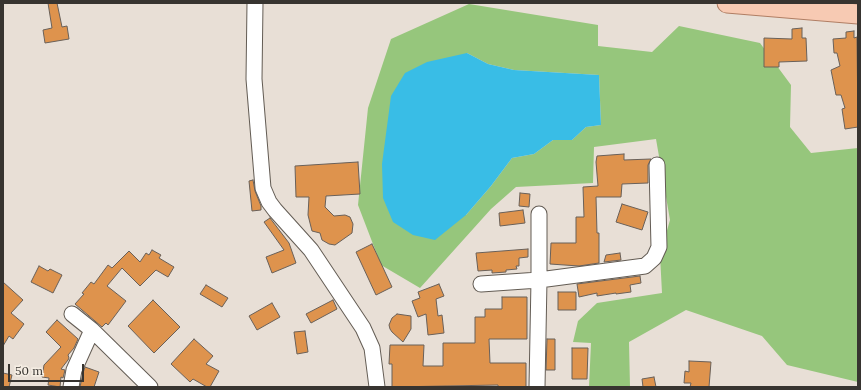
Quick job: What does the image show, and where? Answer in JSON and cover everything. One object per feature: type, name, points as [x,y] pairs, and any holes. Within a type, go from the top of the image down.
[{"type":"main road","points":[[727,3],[858,14]]},
{"type":"main road","points":[[852,3],[858,4]]},
{"type":"street","points":[[256,3],[254,79],[263,188],[269,202],[311,250],[363,328],[372,348],[377,387]]},
{"type":"street","points":[[481,284],[539,280],[645,266],[654,258],[658,247],[656,165]]},
{"type":"street","points":[[537,387],[539,280],[538,214]]},
{"type":"street","points":[[72,314],[92,330],[150,387]]},
{"type":"street","points":[[70,387],[74,370],[92,330]]},
{"type":"green space","points":[[469,4],[598,25],[598,46],[652,52],[679,26],[760,43],[791,85],[790,127],[811,153],[858,148],[858,382],[787,365],[762,336],[686,310],[629,342],[630,387],[589,387],[591,343],[573,342],[578,321],[597,303],[662,293],[660,255],[670,220],[656,139],[594,147],[593,183],[516,187],[491,209],[420,288],[381,265],[358,205],[368,108],[391,39]],"holes":[[[467,53],[488,64],[514,70],[599,75],[601,125],[586,127],[572,140],[553,140],[534,154],[512,158],[491,186],[466,215]]]},
{"type":"water","points":[[467,53],[488,64],[514,70],[599,75],[601,125],[586,127],[572,140],[553,140],[534,154],[512,158],[491,186],[466,215],[435,240],[413,235],[393,222],[383,198],[382,164],[391,96],[405,73],[427,62]]},
{"type":"building","points":[[48,3],[57,3],[62,27],[67,26],[69,39],[45,43],[43,30],[52,28]]},
{"type":"building","points":[[802,28],[802,38],[806,38],[807,61],[779,62],[779,67],[764,67],[764,38],[792,39],[792,29]]},
{"type":"building","points":[[854,31],[854,38],[857,37],[858,127],[845,129],[842,109],[845,108],[841,95],[836,95],[831,70],[840,66],[837,53],[834,53],[833,39],[846,38],[846,32]]},
{"type":"building","points":[[624,154],[624,160],[651,159],[648,165],[648,183],[622,184],[621,197],[596,197],[597,233],[599,233],[599,263],[579,266],[550,264],[551,243],[576,243],[576,217],[584,217],[583,187],[598,186],[597,156]]},
{"type":"building","points":[[358,162],[360,194],[326,196],[325,207],[334,216],[345,215],[350,217],[353,224],[352,233],[335,245],[329,244],[322,240],[320,233],[312,231],[308,215],[309,197],[296,197],[295,166]]},
{"type":"building","points":[[253,180],[261,210],[252,211],[249,181]]},
{"type":"building","points":[[520,193],[530,194],[529,207],[519,206]]},
{"type":"building","points":[[622,204],[648,212],[642,230],[616,222]]},
{"type":"building","points":[[523,210],[525,223],[500,226],[499,213]]},
{"type":"building","points":[[270,218],[289,243],[296,263],[272,273],[266,257],[284,250],[264,222]]},
{"type":"building","points":[[372,244],[392,287],[376,295],[356,252]]},
{"type":"building","points":[[528,249],[528,257],[519,258],[519,266],[516,266],[517,269],[506,270],[506,272],[492,273],[492,270],[478,271],[476,253]]},
{"type":"building","points":[[152,250],[161,255],[159,258],[174,267],[168,277],[156,270],[140,286],[122,268],[107,286],[126,301],[108,325],[106,323],[102,327],[75,304],[84,294],[82,293],[91,282],[94,284],[108,265],[112,268],[129,251],[140,262],[146,253],[149,255]]},
{"type":"building","points":[[620,253],[621,260],[604,262],[606,255]]},
{"type":"building","points":[[39,266],[48,271],[50,269],[62,275],[53,293],[31,282]]},
{"type":"building","points":[[640,276],[641,283],[630,285],[631,292],[597,296],[597,293],[579,297],[577,284]]},
{"type":"building","points":[[3,282],[23,300],[11,313],[24,324],[13,339],[9,336],[3,346]]},
{"type":"building","points":[[439,284],[444,296],[436,299],[438,316],[442,315],[444,333],[428,335],[426,314],[418,317],[412,301],[420,298],[418,292]]},
{"type":"building","points":[[206,285],[228,298],[222,307],[200,294]]},
{"type":"building","points":[[558,292],[576,292],[576,310],[558,310]]},
{"type":"building","points":[[502,297],[527,297],[527,339],[489,339],[490,363],[526,363],[526,387],[498,387],[498,385],[392,387],[392,364],[389,364],[390,345],[424,345],[423,366],[443,366],[443,343],[475,343],[475,317],[485,317],[485,309],[502,309]]},
{"type":"building","points":[[153,300],[180,327],[154,353],[128,326]]},
{"type":"building","points":[[333,300],[337,309],[311,323],[306,314]]},
{"type":"building","points":[[272,303],[280,317],[257,330],[249,316]]},
{"type":"building","points":[[397,314],[411,316],[411,329],[403,342],[392,332],[389,325],[392,318]]},
{"type":"building","points":[[57,320],[78,339],[74,348],[68,355],[68,360],[61,369],[65,370],[63,378],[61,377],[60,387],[48,385],[49,378],[42,377],[44,365],[61,347],[46,332]]},
{"type":"building","points":[[305,331],[308,352],[297,354],[294,332]]},
{"type":"building","points":[[194,339],[213,356],[206,364],[219,371],[210,387],[207,387],[193,379],[190,382],[171,364]]},
{"type":"building","points":[[547,339],[555,339],[555,370],[546,370]]},
{"type":"building","points":[[572,348],[588,348],[587,379],[572,379]]},
{"type":"building","points":[[689,361],[711,362],[709,387],[690,387],[691,383],[684,383],[685,371],[689,372]]},
{"type":"building","points":[[85,367],[99,372],[94,387],[80,387]]},
{"type":"building","points":[[3,373],[12,375],[9,387],[3,387]]},
{"type":"building","points":[[654,377],[656,387],[643,387],[642,379]]}]
